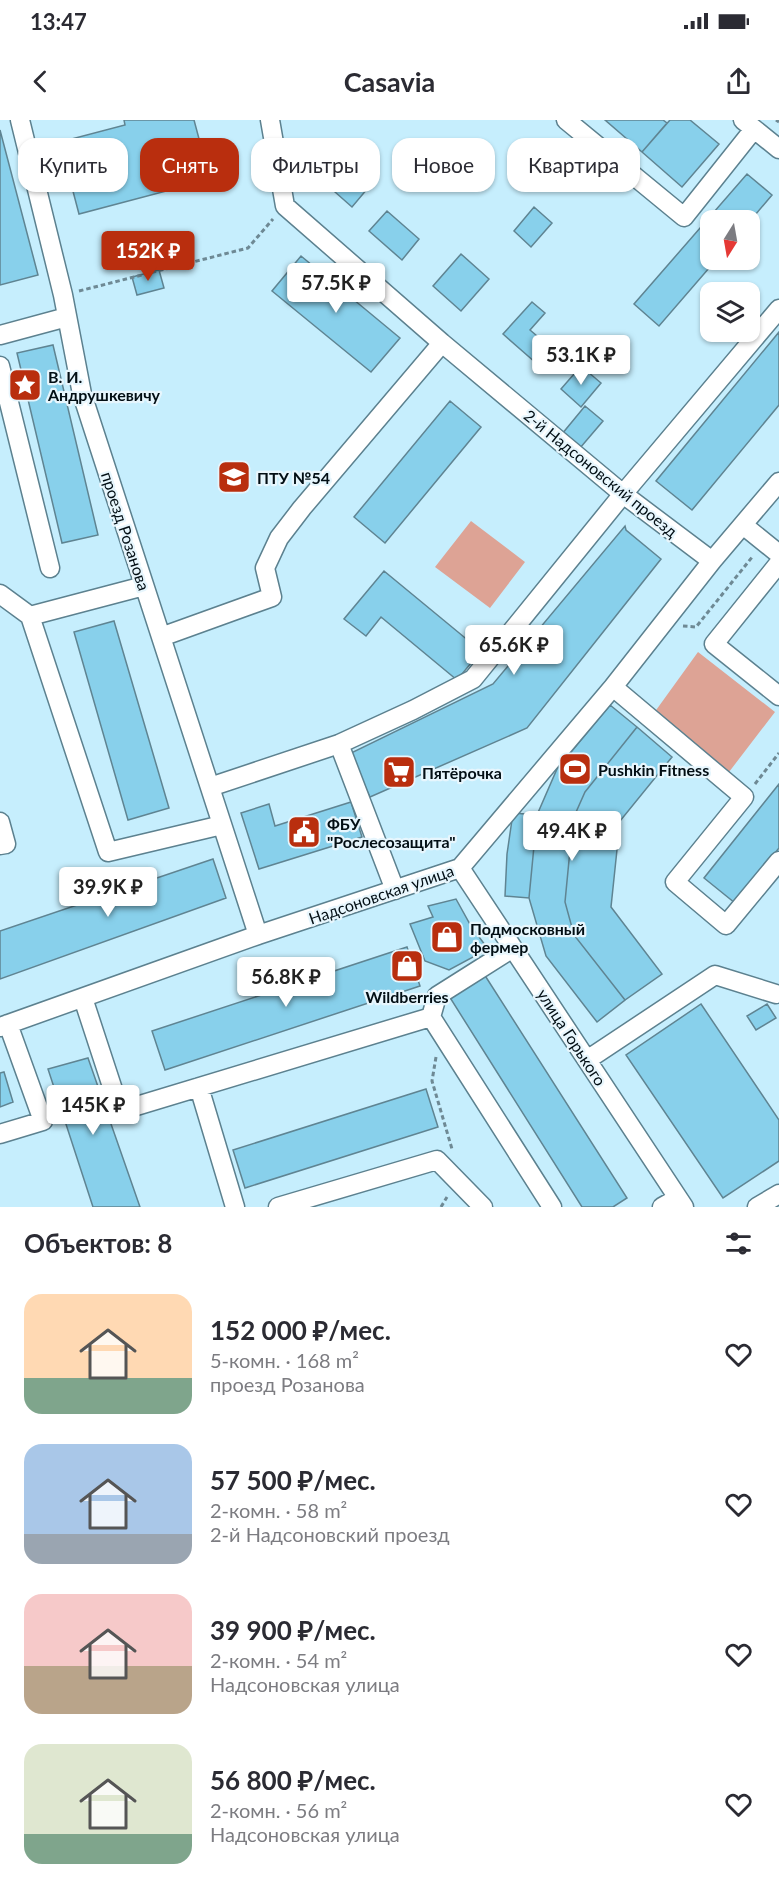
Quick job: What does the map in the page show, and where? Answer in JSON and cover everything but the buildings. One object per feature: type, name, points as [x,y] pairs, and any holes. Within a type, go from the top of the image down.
[{"type":"street","name":"проезд Розанова","points":[[20,120],[63,295],[82,394],[258,935]]},
{"type":"street","points":[[270,120],[285,206]]},
{"type":"street","points":[[566,120],[684,217],[749,125],[779,149]]},
{"type":"street","name":"2-й Надсоновский проезд","points":[[285,206],[442,343],[623,494],[712,561]]},
{"type":"street","points":[[210,788],[339,744],[473,679],[623,494],[779,309]]},
{"type":"street","points":[[0,335],[67,317]]},
{"type":"street","points":[[161,637],[272,597],[265,568],[279,538],[442,343]]},
{"type":"street","points":[[0,366],[50,568]]},
{"type":"street","name":"Надсоновская улица","points":[[4,1025],[258,935],[460,868],[613,687],[712,561],[779,482]]},
{"type":"street","points":[[743,525],[779,555]]},
{"type":"street","points":[[779,563],[714,644],[779,696]]},
{"type":"street","points":[[30,616],[144,585]]},
{"type":"street","points":[[0,594],[30,616],[108,852],[222,825]]},
{"type":"street","points":[[613,687],[744,797],[675,882],[726,925],[779,861]]},
{"type":"street","points":[[339,744],[395,890]]},
{"type":"street","points":[[0,822],[6,844],[0,845]]},
{"type":"street","name":"улица Горького","points":[[460,868],[681,1202]]},
{"type":"street","points":[[513,948],[437,996],[435,1024],[552,1207]]},
{"type":"street","points":[[587,1060],[715,975],[776,994]]},
{"type":"street","points":[[83,998],[120,1111],[199,1087],[435,1024]]},
{"type":"street","points":[[0,1134],[43,1121],[4,1025]]},
{"type":"street","points":[[199,1087],[235,1207]]},
{"type":"street","points":[[278,1207],[437,1160],[483,1207]]},
{"type":"street","points":[[757,1207],[779,1194]]},
{"type":"street","points":[[662,1207],[681,1202]]},
{"type":"path","points":[[63,295],[248,248],[285,206]]},
{"type":"path","points":[[678,625],[696,627],[764,542]]},
{"type":"path","points":[[744,797],[779,753]]},
{"type":"path","points":[[435,1024],[432,1080],[452,1148],[458,1181],[441,1207]]},
{"type":"shaded area","points":[[471,521],[525,562],[490,608],[435,567]]},
{"type":"shaded area","points":[[698,652],[775,712],[729,772],[654,713]]},
{"type":"place","name":"В. И. Андрушкевичу","points":[[25,385]]},
{"type":"place","name":"ПТУ №54","points":[[234,477]]},
{"type":"place","name":"Pushkin Fitness","points":[[575,769]]},
{"type":"place","name":"Пятёрочка","points":[[399,772]]},
{"type":"place","name":"ФБУ \"Рослесозащита\"","points":[[304,832]]},
{"type":"place","name":"Подмосковный фермер","points":[[447,937]]},
{"type":"place","name":"Wildberries","points":[[407,966]]}]
